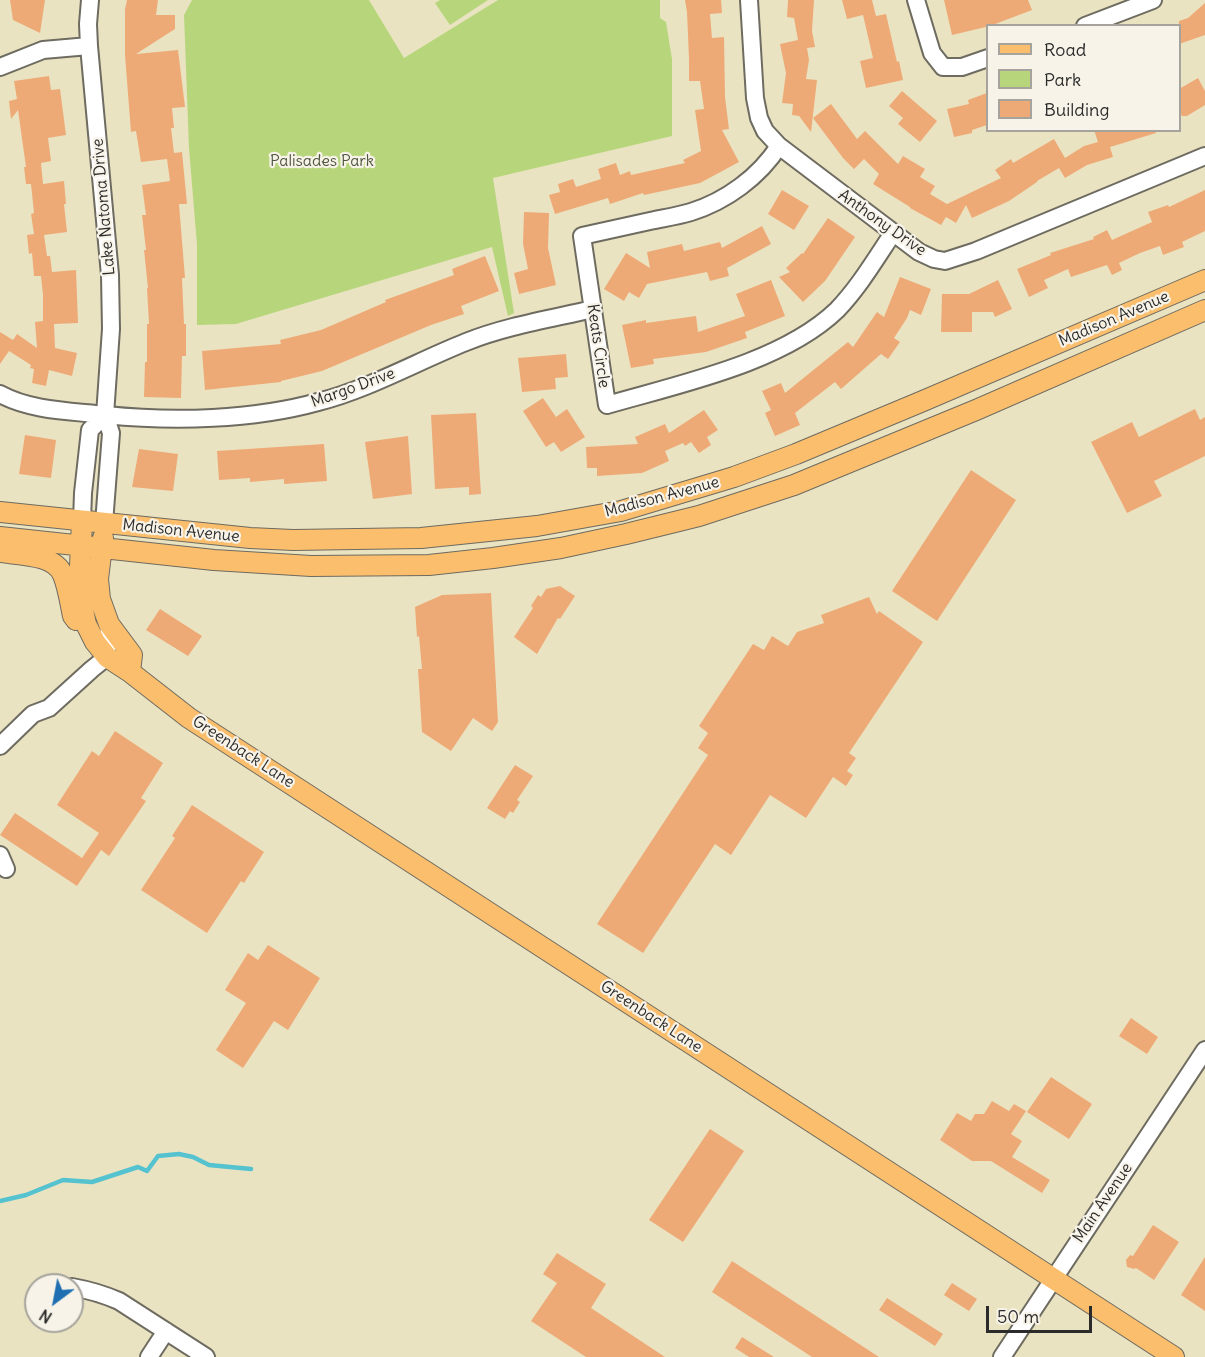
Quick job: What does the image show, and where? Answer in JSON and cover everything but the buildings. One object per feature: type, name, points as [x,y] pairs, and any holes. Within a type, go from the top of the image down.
[{"type":"main road","name":"Madison Avenue","points":[[82,521],[250,538],[380,539],[421,538],[527,527],[621,511],[734,477],[796,454],[1205,280]]},
{"type":"main road","name":"Madison Avenue","points":[[82,547],[247,563],[310,566],[429,565],[561,548],[699,516],[794,485],[976,410],[1205,310]]},
{"type":"main road","points":[[0,512],[82,521],[80,566],[82,605],[86,624],[101,649]]},
{"type":"main road","points":[[104,523],[98,579],[100,599],[109,624],[132,655],[130,672]]},
{"type":"main road","points":[[0,537],[82,547]]},
{"type":"main road","name":"Greenback Lane","points":[[0,552],[45,558],[57,566],[63,573],[73,616],[86,634],[101,649],[189,718],[1174,1357]]},
{"type":"street","name":"Lake Natoma Drive","points":[[90,0],[88,46],[111,275],[111,329],[105,415],[111,433],[104,523]]},
{"type":"street","name":"Anthony Drive","points":[[749,0],[754,98],[765,130],[779,146],[893,233],[919,252],[934,258],[945,261],[976,250],[1205,156]]},
{"type":"street","points":[[916,0],[932,53],[943,67],[962,67],[986,58]]},
{"type":"street","points":[[1091,24],[1153,0]]},
{"type":"street","points":[[0,67],[44,50],[88,46]]},
{"type":"street","name":"Keats Circle","points":[[779,146],[750,180],[712,204],[690,212],[582,236],[607,405],[710,375],[757,359],[790,344],[818,326],[850,295],[864,278],[893,233]]},
{"type":"street","name":"Margo Drive","points":[[0,394],[29,405],[124,417],[234,416],[283,410],[353,391],[483,336],[593,309]]},
{"type":"street","name":"Lake Natoma Drive","points":[[82,521],[90,430],[105,415]]},
{"type":"street","points":[[0,746],[33,714],[49,708],[92,669],[109,624]]},
{"type":"street","name":"Main Avenue","points":[[1002,1357],[1205,1050]]},
{"type":"street","points":[[84,1289],[119,1300],[206,1357]]},
{"type":"street","points":[[149,1357],[166,1331]]},
{"type":"green space","name":"Palisades Park","points":[[192,0],[369,0],[404,58],[498,0],[660,0],[660,18],[666,22],[672,59],[672,136],[493,178],[514,313],[508,316],[492,247],[236,324],[197,325],[197,245],[189,148],[184,15]]},
{"type":"green space","points":[[440,0],[488,0],[450,25],[435,3]]},
{"type":"waterway","points":[[0,1201],[26,1195],[63,1180],[92,1182],[138,1167],[147,1171],[158,1156],[179,1154],[193,1157],[209,1165],[251,1169]]}]
